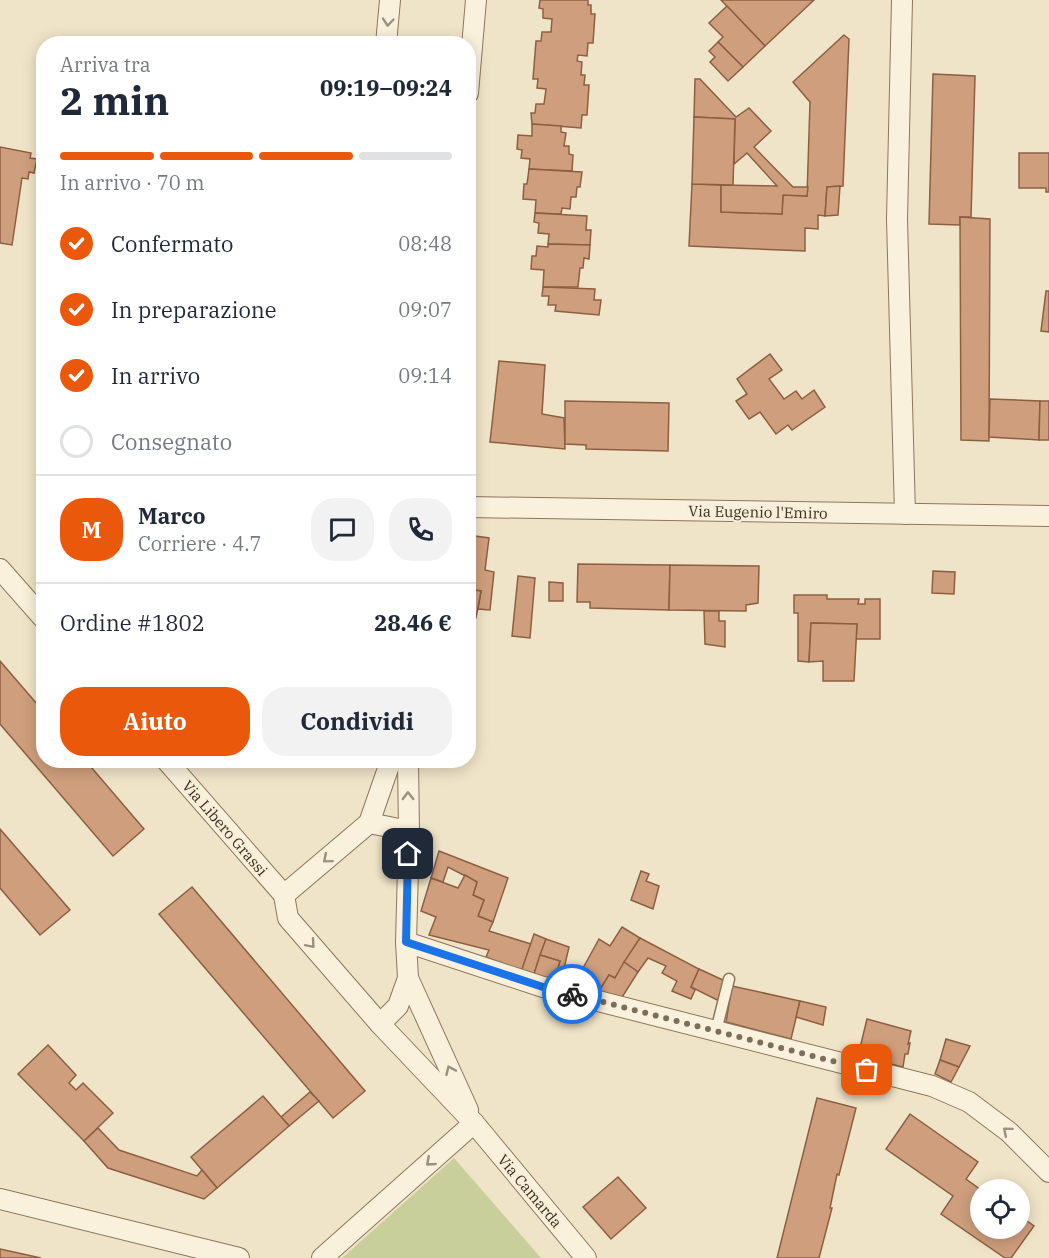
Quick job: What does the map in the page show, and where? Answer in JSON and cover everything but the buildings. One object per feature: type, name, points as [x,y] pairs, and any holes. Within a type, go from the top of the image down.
[{"type":"street","points":[[387,36],[390,0]]},
{"type":"street","points":[[473,36],[476,0]]},
{"type":"street","points":[[902,0],[897,219],[904,514]]},
{"type":"street","name":"Via Eugenio l'Emiro","points":[[476,507],[1049,516]]},
{"type":"street","points":[[0,569],[36,610]]},
{"type":"street","name":"Via Libero Grassi","points":[[173,768],[284,895]]},
{"type":"street","points":[[388,768],[369,823],[284,895],[288,918],[380,1024],[474,1123]]},
{"type":"street","points":[[408,768],[406,942],[408,978],[474,1123]]},
{"type":"street","points":[[369,823],[409,831]]},
{"type":"street","points":[[406,942],[543,987],[932,1086],[969,1102],[1009,1132],[1049,1172]]},
{"type":"street","points":[[380,1024],[398,1006],[408,978]]},
{"type":"street","points":[[322,1258],[474,1123]]},
{"type":"street","name":"Via Camarda","points":[[474,1123],[586,1258]]},
{"type":"street","points":[[0,1199],[239,1258]]},
{"type":"lane","points":[[716,1031],[729,979]]},
{"type":"green space","points":[[454,1158],[541,1258],[342,1258]]},
{"type":"way so far","points":[[572,994],[867,1070]]},
{"type":"route","points":[[408,854],[406,942],[543,987],[572,994]]}]
